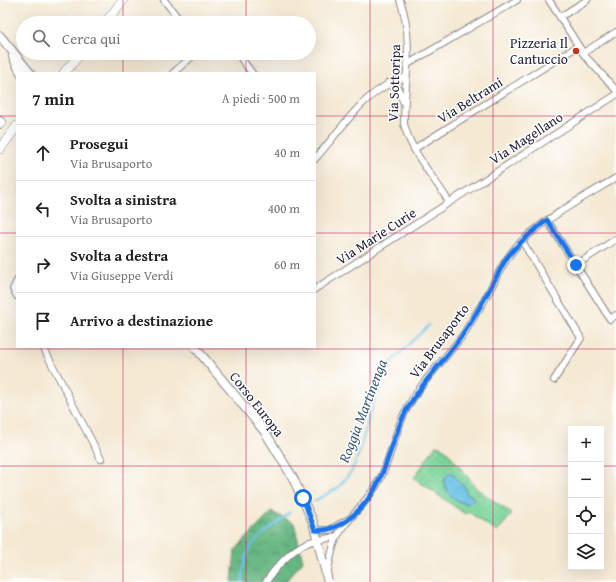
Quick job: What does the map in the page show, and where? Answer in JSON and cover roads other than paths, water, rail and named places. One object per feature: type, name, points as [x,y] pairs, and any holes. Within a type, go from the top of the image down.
[{"type":"main road","points":[[110,16],[123,0]]},
{"type":"main road","points":[[65,72],[75,60]]},
{"type":"main road","points":[[0,149],[16,127]]},
{"type":"street","points":[[164,0],[177,16]]},
{"type":"street","name":"Via Sottoripa","points":[[400,0],[408,27],[408,64],[404,104],[404,124],[406,133],[414,149],[450,202]]},
{"type":"street","points":[[408,64],[516,0]]},
{"type":"street","points":[[549,0],[583,53],[616,90]]},
{"type":"street","points":[[560,17],[588,0]]},
{"type":"street","points":[[583,53],[616,32]]},
{"type":"street","points":[[1,40],[20,72]]},
{"type":"street","points":[[1,40],[16,57]]},
{"type":"street","name":"Via Beltrami","points":[[414,149],[578,46]]},
{"type":"street","points":[[19,60],[29,72]]},
{"type":"street","points":[[175,72],[188,60]]},
{"type":"street","points":[[242,60],[251,72]]},
{"type":"street","points":[[316,155],[362,103],[388,83],[406,77]]},
{"type":"street","points":[[388,83],[398,89],[404,104]]},
{"type":"street","name":"Via Magellano","points":[[450,202],[616,95]]},
{"type":"street","points":[[0,120],[3,122],[0,125]]},
{"type":"street","name":"Via Brusaporto","points":[[327,580],[330,560],[337,536],[351,517],[370,496],[381,477],[405,412],[419,389],[465,332],[508,256],[522,240],[547,220],[616,178]]},
{"type":"street","name":"Via Marie Curie","points":[[316,288],[450,202]]},
{"type":"street","points":[[547,220],[610,320],[616,315]]},
{"type":"street","points":[[576,265],[616,239]]},
{"type":"street","points":[[522,240],[582,338],[554,380]]},
{"type":"street","points":[[16,283],[13,289],[16,294]]},
{"type":"street","points":[[44,348],[101,459]]},
{"type":"street","name":"Corso Europa","points":[[198,348],[265,432],[283,460]]},
{"type":"street","name":"Via Brusaporto","points":[[283,460],[303,498],[315,530],[327,580]]},
{"type":"street","name":"Via Brusaporto","points":[[315,530],[330,530],[351,517]]},
{"type":"street","points":[[266,582],[285,559],[301,546],[317,540],[324,540],[337,536]]},
{"type":"water","points":[[450,473],[454,474],[458,481],[464,485],[467,495],[472,495],[473,501],[462,503],[450,494],[444,483],[445,477]]},
{"type":"waterway","name":"Roggia Martinenga","points":[[314,501],[338,488],[352,471],[381,382],[391,362],[429,325]]},
{"type":"waterway","name":"Roggia Martinenga","points":[[242,582],[245,560],[255,541],[290,512]]},
{"type":"place","name":"Pizzeria Il Cantuccio","points":[[576,51]]}]
